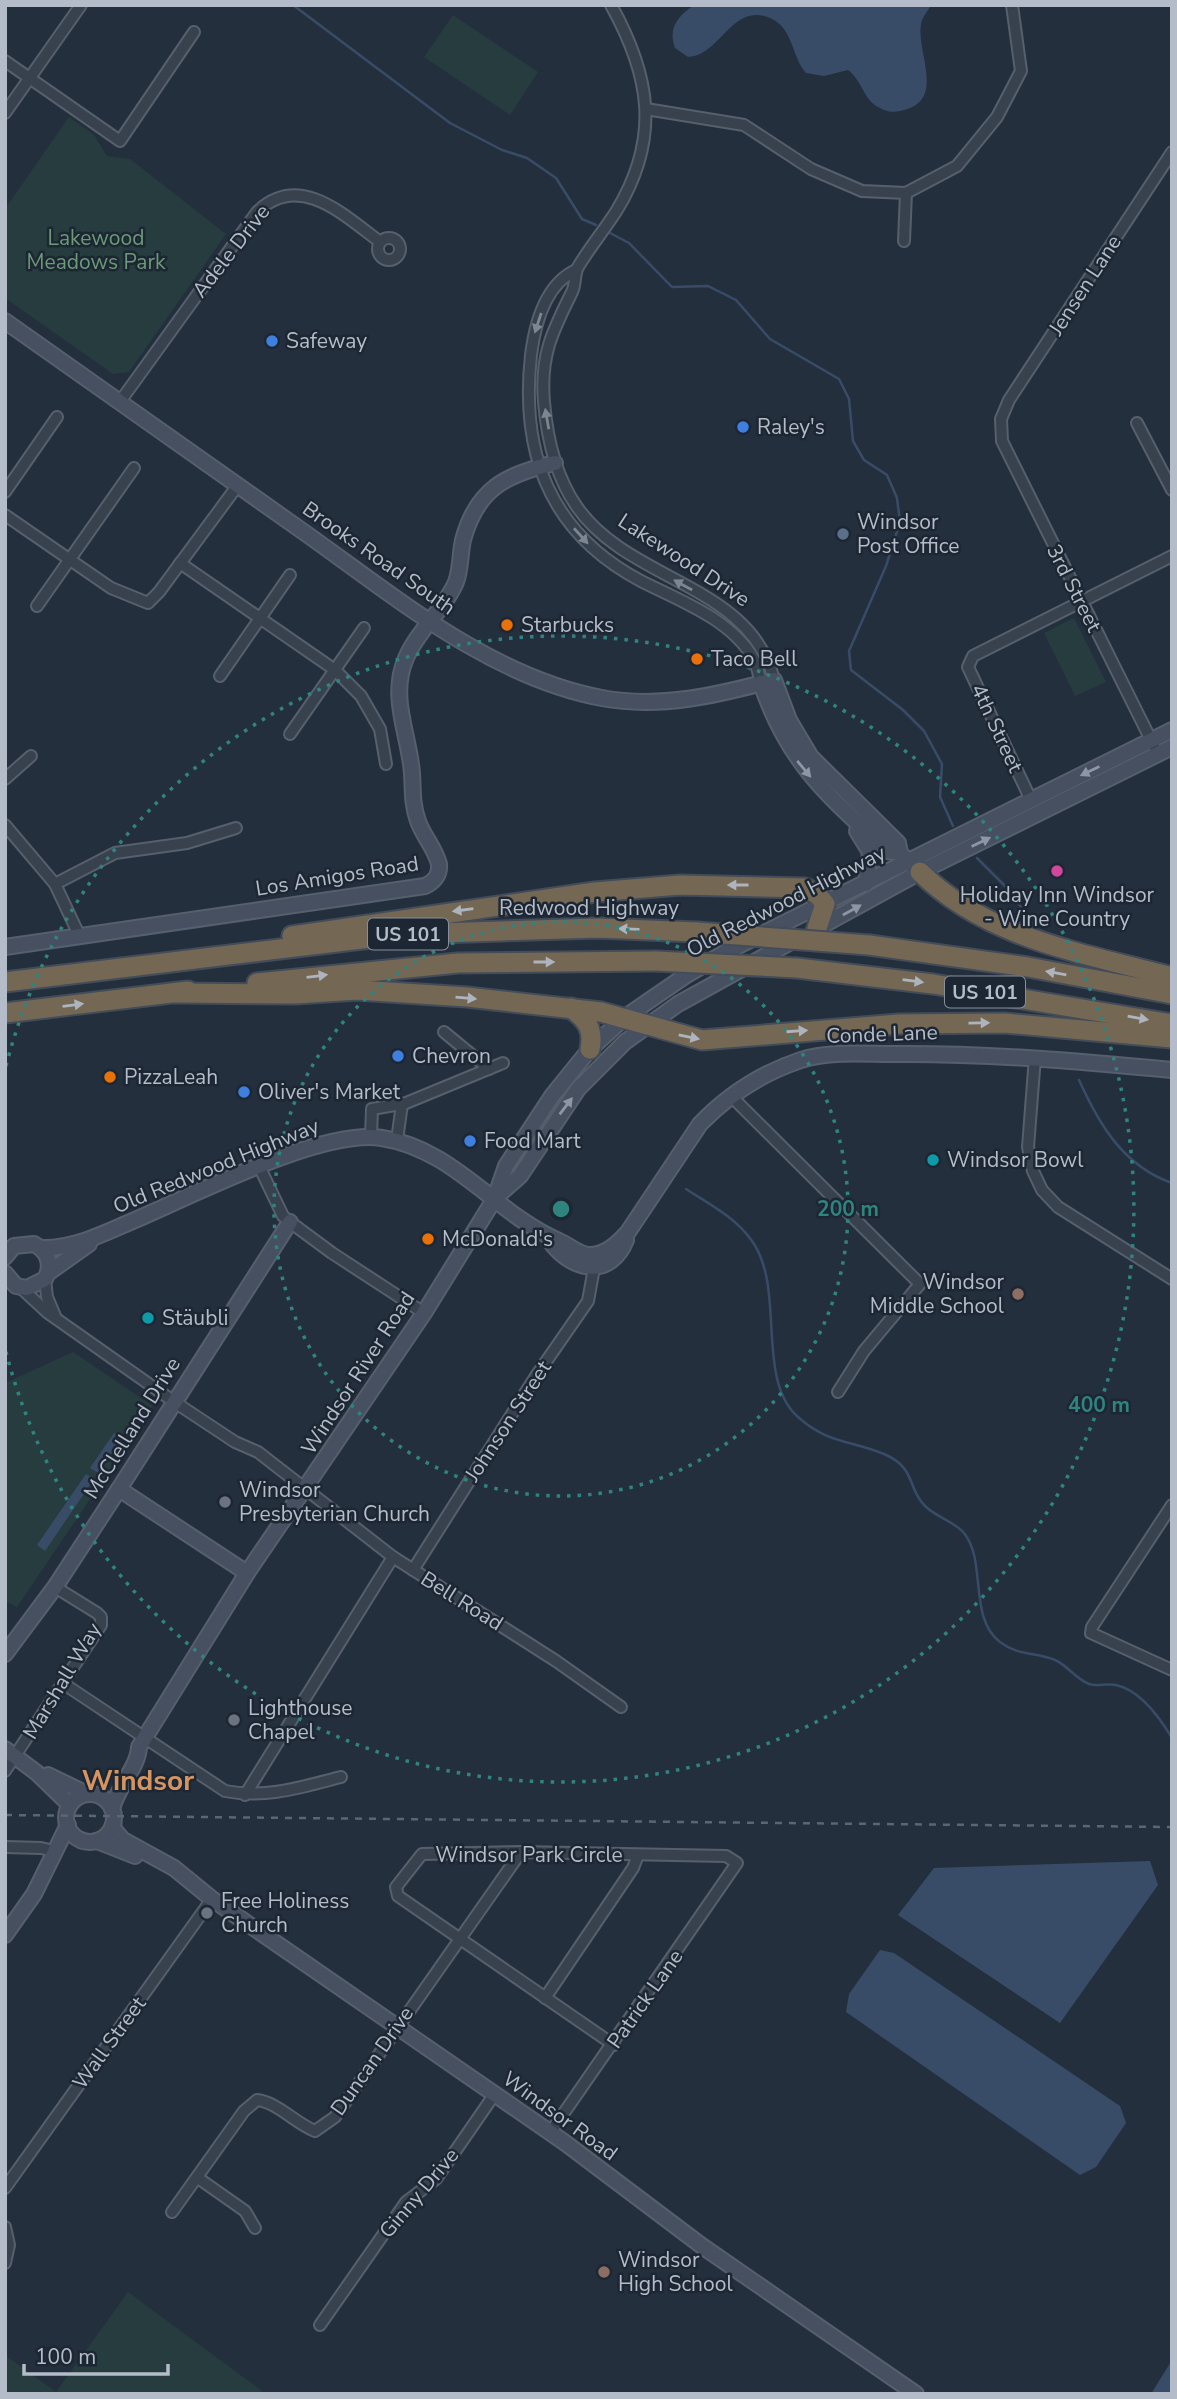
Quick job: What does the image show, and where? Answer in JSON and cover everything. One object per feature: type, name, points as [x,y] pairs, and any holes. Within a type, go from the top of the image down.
[{"type":"highway","points":[[910,863],[953,901],[981,919],[1037,941],[1172,976]]},
{"type":"highway","points":[[178,961],[324,929],[595,892],[680,885],[805,888],[818,895],[825,904],[817,928]]},
{"type":"highway","name":"Redwood Highway","points":[[5,982],[404,934],[598,928],[697,932],[869,945],[1028,967],[1172,994]]},
{"type":"highway","name":"US 101","points":[[5,1013],[382,968],[458,963],[656,961],[797,968],[933,984],[1172,1024]]},
{"type":"highway","points":[[176,993],[295,994],[357,990],[571,1008],[624,1018],[702,1040],[899,1024],[1004,1023],[1172,1038]]},
{"type":"highway","points":[[571,1008],[585,1018],[590,1027],[590,1049]]},
{"type":"main road","name":"Brooks Road South","points":[[5,321],[431,621],[473,648],[524,673],[571,691],[633,702],[686,700],[768,681]]},
{"type":"main road","name":"Los Amigos Road","points":[[5,947],[425,886],[432,882],[440,870],[439,864],[414,809],[412,773],[398,699],[405,660],[415,639],[431,621],[456,582],[464,537],[480,503],[495,485],[525,469],[555,463]]},
{"type":"main road","name":"Lakewood Drive","points":[[768,681],[773,718],[797,761],[846,813],[888,851],[910,863]]},
{"type":"main road","name":"Lakewood Drive","points":[[768,681],[811,757],[898,843],[910,863]]},
{"type":"main road","name":"Old Redwood Highway","points":[[495,1198],[506,1166],[552,1096],[590,1049],[624,1018],[685,976],[825,904],[1154,747],[1172,730]]},
{"type":"main road","name":"Old Redwood Highway","points":[[495,1198],[520,1176],[578,1089],[625,1042],[678,1004],[817,928],[910,863],[1031,800],[1154,747],[1172,747]]},
{"type":"main road","points":[[846,813],[870,852],[866,884]]},
{"type":"main road","name":"Conde Lane","points":[[547,1237],[556,1249],[576,1263],[594,1268],[607,1264],[618,1255],[628,1232],[700,1124],[731,1096],[763,1075],[804,1059],[836,1055],[963,1053],[1172,1070]]},
{"type":"main road","name":"Old Redwood Highway","points":[[5,1257],[20,1243],[34,1244],[41,1248],[60,1248],[104,1233],[314,1146],[371,1136],[397,1140],[429,1152],[495,1198]]},
{"type":"main road","name":"Conde Lane","points":[[495,1198],[547,1237],[588,1255],[610,1248],[628,1232]]},
{"type":"main road","name":"Windsor River Road","points":[[92,1795],[116,1776],[132,1751],[142,1742],[247,1573],[424,1312],[495,1198]]},
{"type":"main road","name":"McClelland Drive","points":[[5,1654],[55,1587],[290,1222]]},
{"type":"main road","name":"Old Redwood Highway","points":[[11,1281],[34,1287],[104,1233]]},
{"type":"main road","points":[[41,1248],[49,1259],[46,1276]]},
{"type":"main road","points":[[119,1489],[247,1573]]},
{"type":"main road","name":"Windsor River Road","points":[[112,1809],[115,1798],[139,1754],[142,1742]]},
{"type":"main road","points":[[10,1753],[37,1773],[70,1805]]},
{"type":"main road","points":[[5,1935],[45,1873],[65,1849],[80,1839],[97,1841],[112,1827],[112,1809],[92,1795],[44,1773],[37,1773]]},
{"type":"main road","points":[[70,1805],[92,1795]]},
{"type":"main road","points":[[45,1873],[68,1825],[70,1805]]},
{"type":"main road","points":[[68,1825],[80,1839]]},
{"type":"main road","name":"Windsor Road","points":[[112,1827],[123,1840],[174,1868],[212,1899],[550,2133],[702,2246],[916,2394]]},
{"type":"main road","name":"Windsor Road","points":[[97,1841],[171,1873],[178,1873]]},
{"type":"street","points":[[5,113],[81,5]]},
{"type":"street","name":"Lakewood Drive","points":[[611,5],[632,44],[646,109],[638,162],[629,185],[617,209],[576,270],[573,289],[560,311],[547,345],[544,404],[555,463],[578,509],[610,540],[640,561],[740,620],[763,645],[768,681]]},
{"type":"street","points":[[646,109],[744,125],[811,169],[862,191],[906,193],[957,166],[997,117],[1021,71],[1012,5]]},
{"type":"street","points":[[5,61],[120,141],[194,32]]},
{"type":"street","name":"Jensen Lane","points":[[1001,419],[1009,400],[1172,152]]},
{"type":"street","points":[[904,241],[906,193]]},
{"type":"street","name":"Adele Drive","points":[[119,403],[257,212],[269,200],[300,195],[318,199],[380,242]]},
{"type":"street","name":"Lakewood Drive","points":[[576,270],[562,276],[546,301],[533,343],[527,392],[538,467],[559,512],[593,549],[618,568],[713,619],[739,641],[768,681]]},
{"type":"street","points":[[5,492],[57,418]]},
{"type":"street","name":"3rd Street","points":[[1001,419],[1002,441],[1154,747]]},
{"type":"street","points":[[1137,423],[1172,490]]},
{"type":"street","points":[[37,606],[134,468]]},
{"type":"street","points":[[5,514],[111,588],[148,603],[238,485]]},
{"type":"street","points":[[1082,601],[1172,556]]},
{"type":"street","points":[[180,563],[334,670],[360,696],[380,729],[386,764]]},
{"type":"street","points":[[220,676],[290,575]]},
{"type":"street","name":"4th Street","points":[[1031,800],[968,667],[973,656],[1082,601]]},
{"type":"street","points":[[289,734],[364,628]]},
{"type":"street","points":[[5,779],[31,756]]},
{"type":"street","points":[[5,825],[55,884],[80,937]]},
{"type":"street","points":[[55,884],[115,853],[187,844],[236,828]]},
{"type":"street","points":[[444,1032],[489,1069]]},
{"type":"street","points":[[1035,1057],[1028,1147],[1033,1171],[1042,1190],[1058,1207],[1172,1279]]},
{"type":"street","points":[[371,1136],[372,1109],[402,1104],[503,1063]]},
{"type":"street","points":[[731,1096],[920,1284],[864,1351],[838,1392]]},
{"type":"street","points":[[397,1140],[402,1104]]},
{"type":"street","points":[[260,1168],[284,1216],[290,1222],[332,1253],[424,1312]]},
{"type":"street","name":"Johnson Street","points":[[413,1570],[536,1376],[588,1301],[594,1268]]},
{"type":"street","points":[[46,1276],[47,1297],[56,1318]]},
{"type":"street","name":"Bell Road","points":[[11,1281],[56,1318],[173,1401],[235,1442],[258,1452],[393,1557],[523,1639],[621,1707]]},
{"type":"street","points":[[1172,1505],[1092,1627],[1091,1633],[1172,1670]]},
{"type":"street","points":[[245,1795],[393,1557]]},
{"type":"street","name":"Marshall Way","points":[[5,1772],[10,1753],[64,1684],[101,1625],[101,1617],[55,1587]]},
{"type":"street","points":[[64,1684],[142,1742],[225,1791],[245,1795],[275,1793],[341,1777]]},
{"type":"street","points":[[5,1847],[54,1851]]},
{"type":"street","name":"Windsor Park Circle","points":[[614,2045],[398,1896],[396,1886],[415,1859],[422,1854],[521,1852],[726,1856],[737,1863]]},
{"type":"street","name":"Duncan Drive","points":[[172,2212],[244,2111],[257,2100],[267,2101],[299,2124],[315,2131],[334,2117],[521,1852]]},
{"type":"street","points":[[545,1998],[633,1868],[638,1855]]},
{"type":"street","name":"Patrick Lane","points":[[550,2133],[614,2045],[737,1863]]},
{"type":"street","name":"Wall Street","points":[[5,2188],[212,1899]]},
{"type":"street","name":"Ginny Drive","points":[[320,2325],[407,2202],[436,2179],[494,2095]]},
{"type":"street","points":[[198,2178],[245,2211],[255,2228]]},
{"type":"street","points":[[5,2227],[9,2245],[5,2263]]},
{"type":"green space","points":[[453,15],[538,72],[510,115],[424,57]]},
{"type":"green space","name":"Lakewood Meadows Park","points":[[69,117],[94,135],[107,156],[130,159],[226,234],[129,372],[113,374],[5,298],[5,209]]},
{"type":"green space","points":[[1074,618],[1106,682],[1075,696],[1044,633]]},
{"type":"green space","points":[[73,1352],[153,1406],[17,1607],[5,1601],[5,1383]]},
{"type":"green space","points":[[128,2292],[266,2394],[5,2394],[5,2355],[56,2392]]},
{"type":"water","points":[[694,5],[931,5],[921,24],[927,86],[924,96],[917,105],[904,110],[887,111],[873,104],[848,70],[824,76],[806,73],[784,29],[772,19],[758,15],[737,22],[709,48],[688,57],[675,48],[673,29],[683,14]]},
{"type":"water","points":[[114,1433],[122,1438],[98,1473],[90,1468]]},
{"type":"water","points":[[86,1474],[94,1479],[45,1551],[37,1545]]},
{"type":"water","points":[[1150,1861],[1158,1885],[1060,2023],[898,1915],[934,1868]]},
{"type":"water","points":[[880,1950],[894,1953],[1120,2106],[1126,2123],[1096,2167],[1080,2175],[846,2012],[849,1994]]},
{"type":"water","points":[[1172,2360],[1172,2394],[1151,2394]]},
{"type":"waterway","points":[[293,5],[450,123],[502,150],[527,158],[556,178],[582,219],[596,225]]},
{"type":"waterway","points":[[610,233],[629,243],[672,287],[708,286],[736,300],[770,339],[839,379],[849,399],[853,441],[864,460],[887,475],[897,498],[900,522],[886,566],[849,651],[851,670],[903,710],[924,731],[942,764],[940,797],[953,826]]},
{"type":"waterway","points":[[977,858],[1007,888],[1040,933]]},
{"type":"waterway","points":[[1079,1080],[1104,1127],[1126,1155],[1140,1166],[1172,1183]]},
{"type":"waterway","points":[[686,1189],[738,1225],[752,1241],[762,1260],[767,1283],[777,1380],[785,1400],[798,1417],[830,1437],[872,1449],[894,1460],[907,1472],[925,1506],[964,1533],[975,1558],[984,1619],[990,1632],[1000,1642],[1020,1652],[1055,1660],[1089,1684],[1125,1688],[1148,1706],[1172,1738]]},
{"type":"railway","points":[[5,1815],[1172,1827]]},
{"type":"place","name":"Safeway","points":[[272,341]]},
{"type":"place","name":"Raley's","points":[[743,427]]},
{"type":"place","name":"Windsor Post Office","points":[[843,534]]},
{"type":"place","name":"Starbucks","points":[[507,625]]},
{"type":"place","name":"Taco Bell","points":[[697,659]]},
{"type":"place","name":"Holiday Inn Windsor - Wine Country","points":[[1057,871]]},
{"type":"place","name":"Chevron","points":[[398,1056]]},
{"type":"place","name":"PizzaLeah","points":[[110,1077]]},
{"type":"place","name":"Oliver's Market","points":[[244,1092]]},
{"type":"place","name":"Food Mart","points":[[470,1141]]},
{"type":"place","name":"Windsor Bowl","points":[[933,1160]]},
{"type":"place","name":"McDonald's","points":[[428,1239]]},
{"type":"place","name":"Windsor Middle School","points":[[1018,1294]]},
{"type":"place","name":"Stäubli","points":[[148,1318]]},
{"type":"place","name":"Windsor Presbyterian Church","points":[[225,1502]]},
{"type":"place","name":"Lighthouse Chapel","points":[[234,1720]]},
{"type":"place","name":"Free Holiness Church","points":[[207,1913]]},
{"type":"place","name":"Windsor High School","points":[[604,2272]]},
{"type":"district","name":"Windsor","points":[[138,1780]]}]
